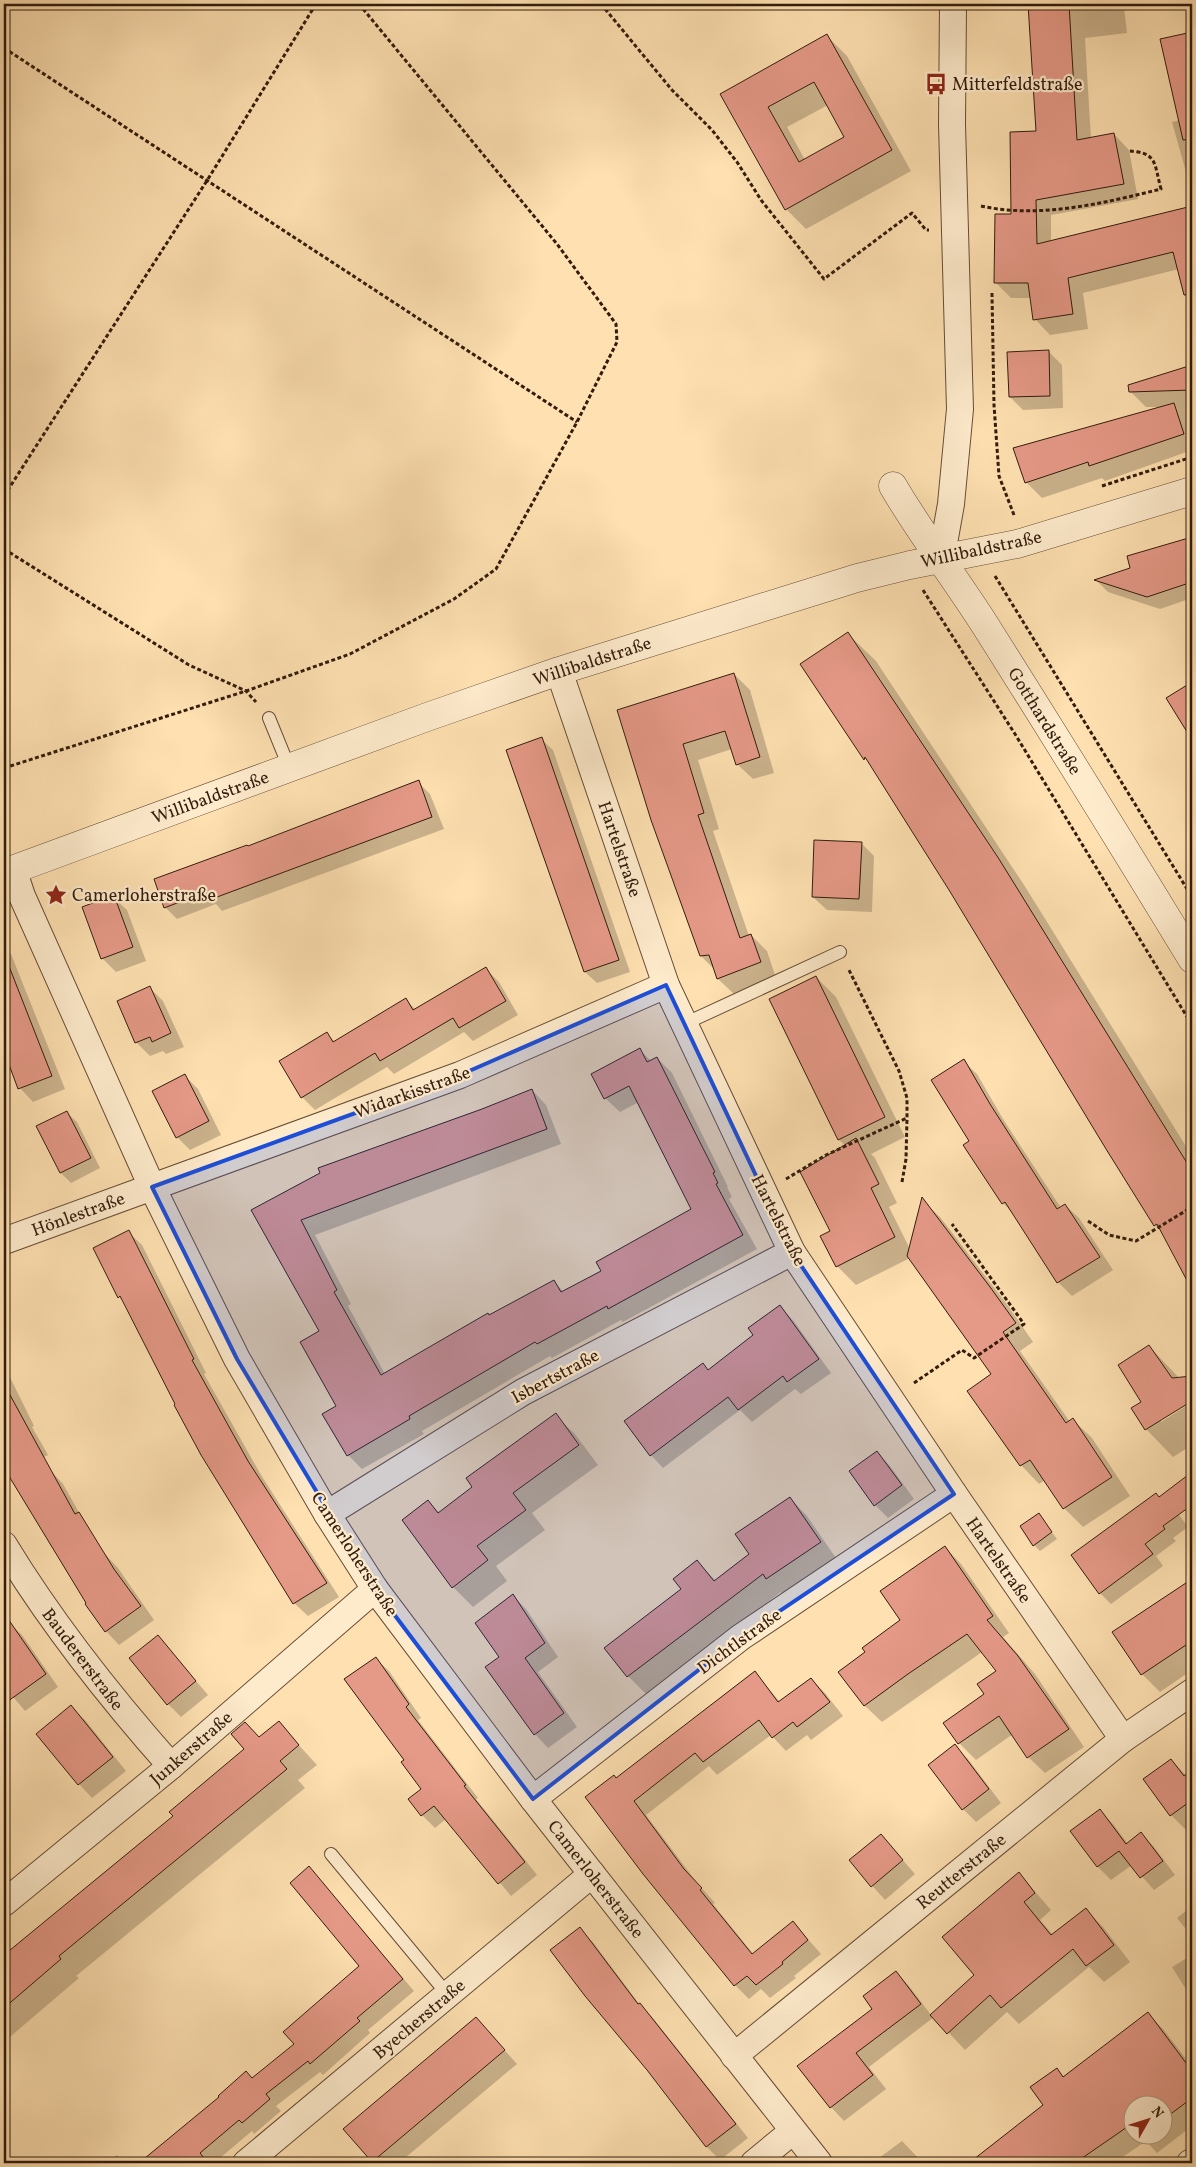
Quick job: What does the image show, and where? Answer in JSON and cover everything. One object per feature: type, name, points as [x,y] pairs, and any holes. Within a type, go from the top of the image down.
[{"type":"street","points":[[941,560],[952,494],[960,409],[951,90],[953,4]]},
{"type":"street","name":"Gotthardstraße","points":[[893,486],[1086,785],[1192,959]]},
{"type":"street","name":"Willibaldstraße","points":[[8,871],[289,767],[559,671],[857,578],[910,564],[941,560],[1017,544],[1192,491]]},
{"type":"street","name":"Hartelstraße","points":[[559,671],[666,985],[792,1252],[954,1494],[1123,1739]]},
{"type":"street","name":"Camerloherstraße","points":[[8,871],[22,896],[152,1187],[237,1359],[327,1514],[375,1589],[533,1799],[819,2163]]},
{"type":"street","name":"Widarkisstraße","points":[[152,1187],[460,1075],[666,985]]},
{"type":"street","name":"Hönlestraße","points":[[4,1241],[152,1187]]},
{"type":"street","name":"Isbertstraße","points":[[327,1514],[523,1392],[792,1252]]},
{"type":"street","name":"Dichtlstraße","points":[[533,1799],[742,1636],[954,1494]]},
{"type":"street","name":"Baudererstraße","points":[[4,1545],[43,1607],[85,1664],[171,1766]]},
{"type":"street","name":"Junkerstraße","points":[[4,1903],[171,1766],[375,1589]]},
{"type":"street","name":"Reutterstraße","points":[[734,2056],[1123,1739],[1192,1692]]},
{"type":"street","name":"Byecherstraße","points":[[246,2163],[592,1874]]},
{"type":"street","points":[[754,2163],[793,2132]]},
{"type":"lane","points":[[269,718],[289,767]]},
{"type":"lane","points":[[684,1024],[840,952]]},
{"type":"lane","points":[[331,1854],[448,1995]]},
{"type":"path","points":[[4,496],[208,179],[316,4]]},
{"type":"path","points":[[4,768],[246,691],[350,654],[454,599],[496,569],[577,422],[617,342],[616,324],[557,244],[359,4]]},
{"type":"path","points":[[601,4],[672,90],[712,130],[737,162],[761,200],[824,279],[912,213],[926,230]]},
{"type":"path","points":[[4,48],[208,179],[577,422]]},
{"type":"path","points":[[955,200],[990,208],[1053,209],[1113,200],[1160,189],[1152,159],[1144,152],[1128,151]]},
{"type":"path","points":[[992,293],[994,405],[999,476],[1014,515]]},
{"type":"path","points":[[4,549],[189,665],[246,691],[269,718]]},
{"type":"path","points":[[992,571],[1192,897]]},
{"type":"path","points":[[916,591],[923,589],[1192,1025]]},
{"type":"path","points":[[840,952],[900,1071],[907,1098],[906,1159],[902,1182]]},
{"type":"path","points":[[764,1192],[826,1155],[907,1118]]},
{"type":"path","points":[[1192,1138],[1190,1140],[1192,1142]]},
{"type":"path","points":[[1088,1221],[1109,1235],[1136,1241],[1192,1207]]},
{"type":"path","points":[[891,1400],[962,1350],[974,1358],[1024,1324],[952,1224]]},
{"type":"highlighted area","points":[[666,985],[792,1252],[954,1494],[741,1637],[533,1799],[375,1589],[237,1359],[152,1187],[460,1075]]},
{"type":"building","points":[[1028,4],[1069,4],[1077,140],[1114,133],[1124,184],[1036,200],[1037,244],[1192,206],[1192,294],[1184,295],[1173,252],[1068,278],[1073,314],[1033,320],[1028,283],[994,283],[995,214],[1011,214],[1010,132],[1036,131]]},
{"type":"building","points":[[1192,32],[1192,139],[1183,140],[1160,39]]},
{"type":"building","points":[[827,34],[892,150],[785,210],[720,94]],"holes":[[[814,82],[844,137],[799,162],[768,107]]]},
{"type":"building","points":[[1049,350],[1050,396],[1009,397],[1007,352]]},
{"type":"building","points":[[1192,365],[1192,390],[1129,392],[1128,385]]},
{"type":"building","points":[[1174,403],[1184,434],[1089,466],[1088,462],[1025,483],[1013,448]]},
{"type":"building","points":[[1192,537],[1192,582],[1147,597],[1094,580],[1130,568],[1127,556]]},
{"type":"building","points":[[848,632],[999,859],[1192,1171],[1192,1290],[1157,1224],[1154,1226],[1106,1149],[949,890],[865,757],[864,760],[800,664]]},
{"type":"building","points":[[734,673],[760,757],[736,765],[725,731],[683,744],[704,813],[698,815],[740,938],[751,934],[761,962],[717,979],[709,955],[700,956],[651,820],[617,710]]},
{"type":"building","points":[[1192,682],[1192,740],[1166,698]]},
{"type":"building","points":[[542,737],[619,960],[584,972],[506,750]]},
{"type":"building","points":[[419,780],[432,817],[209,900],[206,892],[164,908],[154,879],[248,846]]},
{"type":"building","points":[[814,840],[862,842],[859,899],[812,897]]},
{"type":"building","points":[[114,895],[133,947],[101,959],[82,907]]},
{"type":"building","points":[[5,956],[52,1076],[18,1089],[4,1051]]},
{"type":"building","points":[[486,967],[506,1001],[459,1028],[453,1018],[380,1061],[375,1053],[301,1098],[279,1061],[327,1032],[333,1042],[406,998],[413,1010]]},
{"type":"building","points":[[816,976],[885,1117],[838,1140],[769,999]]},
{"type":"building","points":[[150,986],[171,1033],[152,1042],[150,1037],[135,1043],[117,1001]]},
{"type":"building","points":[[640,1048],[647,1062],[657,1057],[715,1172],[713,1173],[718,1183],[716,1184],[743,1235],[608,1309],[607,1306],[537,1344],[535,1342],[409,1416],[410,1419],[347,1456],[322,1414],[336,1406],[300,1342],[319,1331],[251,1210],[320,1173],[318,1168],[532,1089],[547,1129],[301,1220],[337,1290],[334,1292],[381,1375],[488,1313],[489,1315],[554,1280],[561,1292],[601,1271],[596,1262],[691,1209],[629,1086],[604,1099],[591,1074]]},
{"type":"building","points":[[964,1059],[990,1104],[1057,1209],[1065,1204],[1100,1257],[1057,1283],[1005,1202],[1002,1204],[963,1145],[969,1141],[931,1080]]},
{"type":"building","points":[[185,1074],[209,1121],[176,1138],[152,1091]]},
{"type":"building","points":[[67,1111],[91,1158],[60,1173],[36,1126]]},
{"type":"building","points":[[856,1138],[879,1184],[871,1188],[895,1237],[836,1267],[820,1236],[830,1231],[800,1172]]},
{"type":"building","points":[[922,1197],[1016,1323],[1003,1332],[1066,1423],[1073,1418],[1112,1477],[1063,1509],[1030,1460],[1020,1466],[967,1391],[991,1374],[907,1256]]},
{"type":"building","points":[[129,1230],[194,1359],[192,1360],[248,1461],[327,1583],[293,1604],[201,1455],[120,1296],[118,1298],[93,1248]]},
{"type":"building","points":[[780,1305],[819,1359],[787,1382],[783,1376],[738,1410],[728,1397],[650,1456],[624,1421],[703,1363],[708,1370],[753,1335],[748,1328]]},
{"type":"building","points":[[1149,1345],[1172,1378],[1192,1376],[1192,1401],[1145,1430],[1131,1408],[1141,1402],[1118,1365]]},
{"type":"building","points":[[4,1384],[75,1514],[79,1512],[114,1569],[141,1606],[105,1632],[85,1604],[4,1468]]},
{"type":"building","points":[[556,1413],[579,1445],[513,1493],[526,1510],[477,1546],[488,1560],[452,1588],[402,1520],[428,1500],[438,1513],[472,1487],[466,1478]]},
{"type":"building","points":[[877,1451],[902,1485],[874,1506],[849,1471]]},
{"type":"building","points":[[1192,1472],[1192,1505],[1163,1526],[1165,1529],[1145,1544],[1153,1554],[1099,1594],[1071,1555],[1156,1493],[1159,1497]]},
{"type":"building","points":[[790,1497],[821,1542],[766,1579],[763,1574],[627,1677],[604,1648],[681,1589],[673,1579],[697,1560],[714,1581],[749,1554],[735,1534]]},
{"type":"building","points":[[1039,1513],[1052,1532],[1033,1546],[1020,1526]]},
{"type":"building","points":[[945,1546],[993,1616],[987,1620],[1018,1656],[1069,1729],[1027,1758],[999,1716],[958,1744],[943,1723],[984,1694],[977,1684],[996,1671],[967,1634],[864,1706],[838,1672],[865,1652],[862,1648],[900,1620],[880,1591]]},
{"type":"building","points":[[1192,1579],[1192,1641],[1141,1675],[1112,1632]]},
{"type":"building","points":[[513,1594],[545,1643],[525,1658],[564,1713],[534,1735],[485,1667],[499,1657],[475,1623]]},
{"type":"building","points":[[4,1613],[46,1674],[4,1704]]},
{"type":"building","points":[[158,1635],[196,1681],[167,1705],[129,1658]]},
{"type":"building","points":[[376,1657],[409,1704],[406,1707],[466,1785],[464,1786],[525,1862],[498,1884],[434,1806],[421,1816],[408,1799],[421,1789],[401,1762],[404,1760],[344,1679]]},
{"type":"building","points":[[755,1671],[778,1702],[811,1678],[830,1702],[797,1727],[793,1722],[772,1738],[759,1720],[703,1762],[695,1753],[634,1801],[684,1869],[702,1888],[700,1890],[752,1954],[793,1921],[808,1940],[782,1962],[783,1964],[756,1985],[747,1976],[734,1986],[643,1874],[585,1797],[614,1775],[616,1778]]},
{"type":"building","points":[[71,1705],[113,1757],[78,1785],[36,1734]]},
{"type":"building","points":[[279,1721],[299,1745],[280,1761],[287,1769],[59,1956],[61,1959],[4,2008],[4,1955],[173,1816],[169,1812],[244,1749],[231,1734],[245,1722],[259,1737]]},
{"type":"building","points":[[955,1744],[989,1789],[962,1810],[928,1765]]},
{"type":"building","points":[[1171,1759],[1184,1776],[1192,1770],[1192,1800],[1170,1816],[1143,1779]]},
{"type":"building","points":[[1100,1809],[1126,1844],[1141,1832],[1163,1861],[1140,1878],[1119,1851],[1097,1867],[1070,1831]]},
{"type":"building","points":[[881,1834],[903,1860],[871,1887],[849,1860]]},
{"type":"building","points":[[309,1866],[403,1979],[357,2018],[360,2021],[310,2064],[308,2061],[266,2094],[270,2099],[242,2123],[239,2120],[200,2153],[208,2163],[139,2163],[219,2097],[246,2071],[252,2078],[294,2044],[283,2032],[359,1966],[290,1883]]},
{"type":"building","points":[[1019,1872],[1035,1893],[1024,1902],[1051,1935],[1086,1908],[1114,1945],[1086,1966],[1073,1949],[1001,2008],[990,1995],[947,2034],[930,2015],[974,1975],[942,1937]]},
{"type":"building","points":[[580,1927],[638,2004],[640,2003],[736,2124],[706,2147],[647,2070],[585,1996],[550,1950]]},
{"type":"building","points":[[896,1971],[921,2004],[856,2053],[873,2075],[830,2108],[797,2066],[872,2009],[863,1996]]},
{"type":"building","points":[[1148,2012],[1192,2071],[1192,2098],[1174,2112],[1174,2094],[1124,2094],[1124,2129],[1075,2163],[969,2163],[1043,2105],[1030,2087],[1057,2068],[1063,2077]]},
{"type":"building","points":[[476,2017],[505,2050],[372,2162],[343,2129]]},
{"type":"place","name":"Mitterfeldstraße","points":[[936,84]]},
{"type":"place","name":"Camerloherstraße","points":[[56,895]]}]
